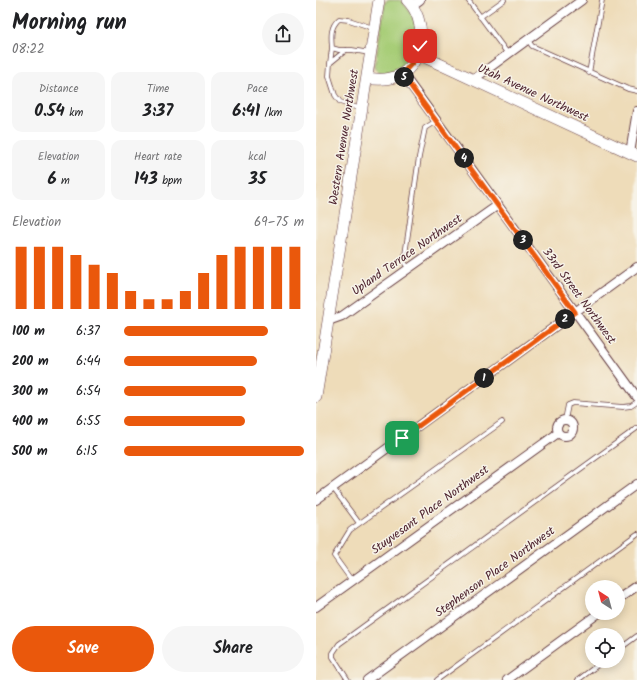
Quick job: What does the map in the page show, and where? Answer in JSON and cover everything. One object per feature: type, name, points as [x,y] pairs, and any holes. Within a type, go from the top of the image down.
[{"type":"street","name":"Western Avenue Northwest","points":[[316,397],[379,0]]},
{"type":"street","points":[[474,79],[582,0]]},
{"type":"street","points":[[367,78],[383,79],[402,74],[412,64],[418,54],[421,32],[414,2]]},
{"type":"street","name":"Utah Avenue Northwest","points":[[418,54],[634,154]]},
{"type":"street","name":"33rd Street Northwest","points":[[402,74],[637,397]]},
{"type":"street","points":[[634,154],[637,111]]},
{"type":"street","name":"Upland Terrace Northwest","points":[[328,322],[342,316],[498,205]]},
{"type":"street","points":[[316,500],[637,267]]},
{"type":"street","name":"Stuyvesant Place Northwest","points":[[565,420],[572,424],[572,432],[565,436],[558,433],[557,425],[560,421],[565,420]]},
{"type":"street","name":"Stuyvesant Place Northwest","points":[[316,607],[558,433]]},
{"type":"street","name":"Stephenson Place Northwest","points":[[367,680],[637,484]]},
{"type":"street","points":[[625,594],[637,586]]},
{"type":"street","points":[[507,680],[589,620]]},
{"type":"lane","points":[[468,0],[508,54]]},
{"type":"lane","points":[[480,17],[504,0]]},
{"type":"lane","points":[[589,73],[602,0]]},
{"type":"lane","points":[[361,109],[340,102],[335,95],[329,76],[332,48],[332,29],[333,24],[339,19],[349,20],[374,28]]},
{"type":"lane","points":[[528,40],[532,46],[589,73],[628,89],[637,91]]},
{"type":"lane","points":[[332,48],[339,50],[358,50],[371,53]]},
{"type":"lane","points":[[330,64],[346,50]]},
{"type":"lane","points":[[409,269],[404,262],[425,128],[436,121]]},
{"type":"lane","points":[[565,420],[568,405],[573,403],[623,407],[631,406],[637,402]]},
{"type":"lane","points":[[352,581],[334,556],[350,530],[502,422]]},
{"type":"lane","points":[[348,680],[332,657],[339,644],[637,428]]},
{"type":"lane","points":[[333,488],[359,523]]},
{"type":"lane","points":[[437,680],[637,534]]},
{"type":"lane","points":[[625,645],[637,636]]},
{"type":"lane","points":[[578,680],[594,668]]},
{"type":"green space","points":[[387,0],[400,0],[409,10],[414,21],[416,32],[415,44],[411,54],[404,63],[394,70],[382,75],[376,70],[375,65],[385,3]]},
{"type":"route","points":[[402,438],[575,312],[402,74],[413,62],[418,54],[420,46]]}]
